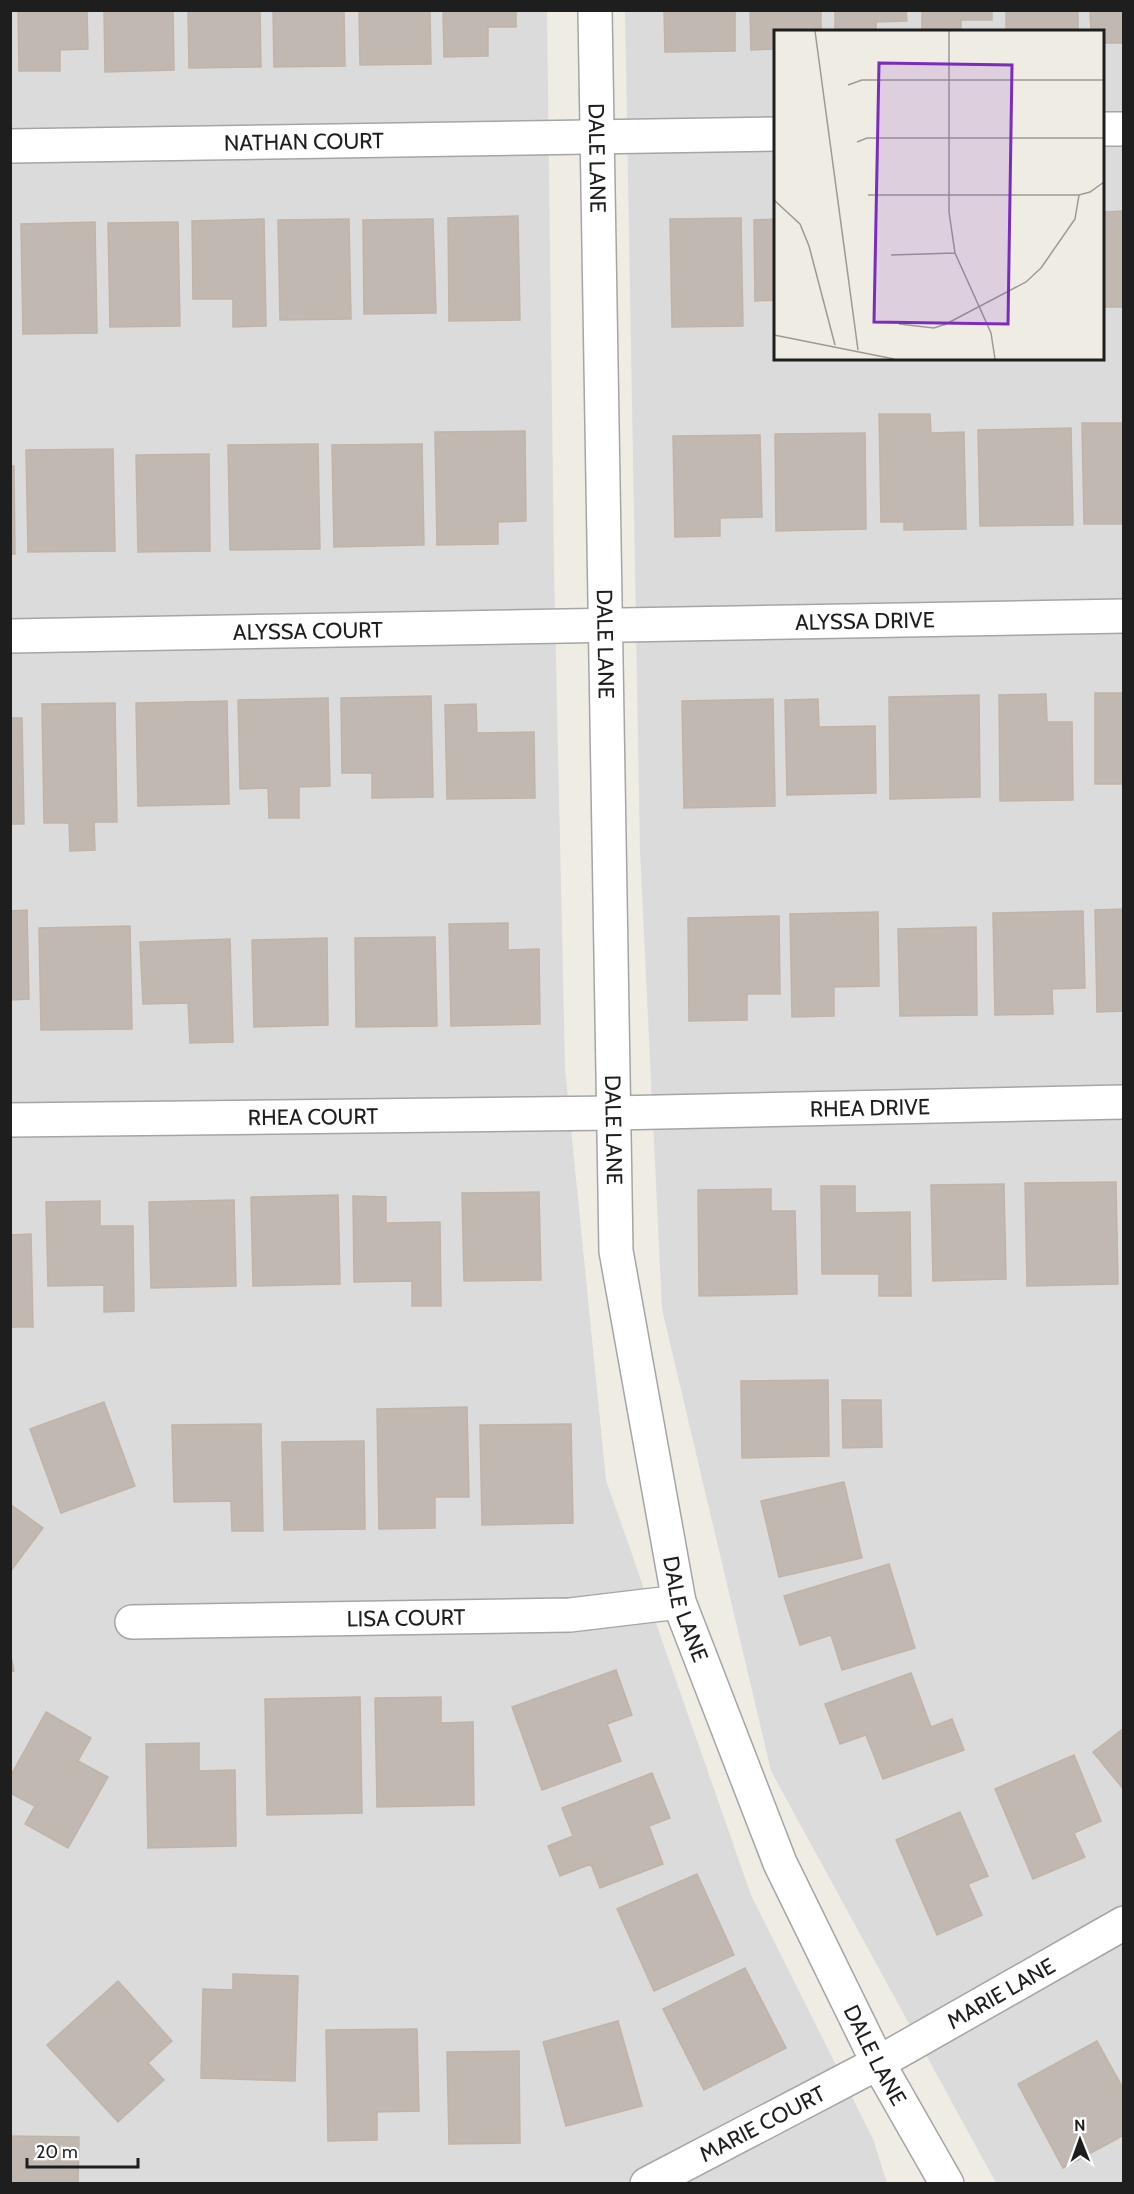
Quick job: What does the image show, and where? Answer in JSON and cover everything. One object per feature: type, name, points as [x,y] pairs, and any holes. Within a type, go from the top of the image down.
[{"type":"street","name":"DALE LANE","points":[[595,10],[616,1251],[679,1602],[780,1863],[878,2063],[947,2184]]},
{"type":"street","points":[[1104,129],[1124,129]]},
{"type":"street","name":"NATHAN COURT","points":[[10,146],[774,135]]},
{"type":"street","name":"ALYSSA DRIVE","points":[[606,625],[1124,615]]},
{"type":"street","name":"ALYSSA COURT","points":[[10,636],[606,625]]},
{"type":"street","name":"RHEA DRIVE","points":[[614,1113],[1124,1102]]},
{"type":"street","name":"RHEA COURT","points":[[10,1120],[614,1113]]},
{"type":"street","name":"LISA COURT","points":[[132,1622],[570,1615],[679,1602]]},
{"type":"street","name":"MARIE LANE","points":[[878,2063],[1124,1923]]},
{"type":"street","name":"MARIE COURT","points":[[647,2184],[878,2063]]},
{"type":"shaded area","points":[[11,11],[547,11],[554,567],[565,1068],[606,1480],[751,1895],[873,2139],[887,2183],[11,2184]]},
{"type":"shaded area","points":[[625,11],[1123,11],[1123,2183],[996,2183],[771,1771],[662,1309],[640,851]]},
{"type":"building","points":[[18,10],[87,10],[88,49],[60,50],[60,71],[19,71]]},
{"type":"building","points":[[104,10],[173,10],[174,70],[105,72]]},
{"type":"building","points":[[188,10],[260,10],[261,67],[189,68]]},
{"type":"building","points":[[273,10],[344,10],[345,66],[274,67]]},
{"type":"building","points":[[359,10],[430,10],[431,64],[360,65]]},
{"type":"building","points":[[443,10],[516,10],[516,27],[488,27],[488,56],[444,57]]},
{"type":"building","points":[[664,10],[735,10],[735,51],[665,52]]},
{"type":"building","points":[[750,10],[821,10],[821,30],[774,30],[774,49],[751,50]]},
{"type":"building","points":[[835,10],[906,10],[907,21],[876,22],[876,30],[835,30]]},
{"type":"building","points":[[922,10],[992,10],[992,20],[961,20],[961,30],[922,30]]},
{"type":"building","points":[[1006,10],[1078,10],[1078,30],[1006,30]]},
{"type":"building","points":[[1090,10],[1124,10],[1124,43],[1104,43],[1104,30],[1091,30]]},
{"type":"building","points":[[1124,211],[1124,307],[1104,307],[1104,212]]},
{"type":"building","points":[[518,216],[520,320],[449,321],[448,218]]},
{"type":"building","points":[[741,218],[743,326],[672,327],[670,219]]},
{"type":"building","points":[[264,219],[266,326],[233,327],[233,299],[193,299],[192,221]]},
{"type":"building","points":[[349,219],[351,319],[280,320],[278,220]]},
{"type":"building","points":[[433,219],[436,313],[364,314],[363,220]]},
{"type":"building","points":[[774,219],[774,300],[755,301],[754,220]]},
{"type":"building","points":[[95,222],[97,333],[23,334],[21,224]]},
{"type":"building","points":[[178,222],[180,326],[110,327],[108,223]]},
{"type":"building","points":[[879,414],[930,414],[931,433],[964,432],[966,529],[904,530],[904,522],[881,522]]},
{"type":"building","points":[[1082,423],[1124,423],[1124,524],[1084,524]]},
{"type":"building","points":[[1071,428],[1073,525],[980,526],[978,430]]},
{"type":"building","points":[[525,431],[526,521],[498,522],[498,544],[437,545],[435,432]]},
{"type":"building","points":[[865,433],[866,529],[776,531],[775,434]]},
{"type":"building","points":[[760,435],[762,517],[720,518],[720,536],[675,537],[673,436]]},
{"type":"building","points":[[318,444],[320,549],[230,550],[228,445]]},
{"type":"building","points":[[422,444],[424,545],[334,547],[332,445]]},
{"type":"building","points":[[113,449],[115,551],[28,552],[26,450]]},
{"type":"building","points":[[209,454],[210,551],[138,552],[136,455]]},
{"type":"building","points":[[10,466],[14,466],[15,554],[10,554]]},
{"type":"building","points":[[1095,693],[1123,693],[1124,784],[1095,784]]},
{"type":"building","points":[[1046,694],[1047,722],[1072,722],[1073,800],[1000,801],[999,695]]},
{"type":"building","points":[[979,695],[980,797],[890,799],[889,697]]},
{"type":"building","points":[[431,696],[433,797],[372,798],[372,773],[342,773],[341,698]]},
{"type":"building","points":[[328,698],[330,786],[299,787],[299,818],[269,818],[268,788],[240,789],[238,700]]},
{"type":"building","points":[[773,699],[775,806],[684,808],[682,701]]},
{"type":"building","points":[[818,699],[819,727],[875,726],[876,793],[787,795],[785,700]]},
{"type":"building","points":[[227,701],[229,804],[138,806],[136,703]]},
{"type":"building","points":[[115,703],[117,822],[94,822],[95,850],[70,851],[69,823],[44,823],[42,704]]},
{"type":"building","points":[[476,704],[477,733],[534,732],[535,798],[447,799],[445,705]]},
{"type":"building","points":[[10,718],[22,718],[24,824],[10,824]]},
{"type":"building","points":[[1124,909],[1124,1011],[1097,1012],[1095,910]]},
{"type":"building","points":[[27,910],[29,999],[10,1000],[10,911]]},
{"type":"building","points":[[1083,911],[1085,988],[1052,989],[1053,1014],[995,1015],[993,913]]},
{"type":"building","points":[[878,912],[879,986],[834,987],[834,1016],[792,1017],[790,914]]},
{"type":"building","points":[[779,916],[780,994],[747,994],[747,1020],[689,1021],[688,918]]},
{"type":"building","points":[[508,923],[508,950],[539,949],[540,1024],[451,1026],[449,924]]},
{"type":"building","points":[[130,926],[132,1029],[41,1030],[39,928]]},
{"type":"building","points":[[976,927],[977,1015],[900,1016],[898,929]]},
{"type":"building","points":[[435,937],[437,1026],[356,1027],[355,938]]},
{"type":"building","points":[[327,938],[328,1025],[254,1027],[252,940]]},
{"type":"building","points":[[230,939],[233,1042],[190,1043],[188,1003],[143,1004],[140,942]]},
{"type":"building","points":[[1116,1182],[1118,1284],[1027,1286],[1025,1183]]},
{"type":"building","points":[[1004,1184],[1006,1279],[933,1281],[931,1185]]},
{"type":"building","points":[[821,1186],[855,1186],[855,1213],[910,1212],[911,1296],[879,1296],[879,1274],[822,1274]]},
{"type":"building","points":[[771,1189],[771,1211],[795,1211],[797,1294],[699,1296],[698,1190]]},
{"type":"building","points":[[539,1192],[541,1280],[464,1281],[462,1193]]},
{"type":"building","points":[[338,1195],[340,1284],[253,1286],[251,1197]]},
{"type":"building","points":[[353,1196],[386,1197],[386,1223],[440,1222],[441,1306],[412,1306],[412,1281],[354,1282]]},
{"type":"building","points":[[234,1200],[236,1286],[151,1288],[149,1202]]},
{"type":"building","points":[[100,1201],[100,1226],[133,1226],[134,1311],[104,1312],[104,1285],[48,1286],[46,1202]]},
{"type":"building","points":[[31,1234],[33,1327],[10,1327],[10,1235]]},
{"type":"building","points":[[828,1380],[829,1456],[742,1458],[741,1381]]},
{"type":"building","points":[[842,1400],[881,1400],[882,1447],[843,1448]]},
{"type":"building","points":[[104,1402],[135,1486],[61,1513],[30,1429]]},
{"type":"building","points":[[467,1407],[469,1497],[435,1497],[435,1528],[379,1529],[377,1409]]},
{"type":"building","points":[[261,1424],[263,1531],[232,1531],[231,1501],[174,1502],[172,1425]]},
{"type":"building","points":[[571,1424],[573,1523],[482,1525],[480,1425]]},
{"type":"building","points":[[364,1441],[365,1529],[284,1530],[282,1442]]},
{"type":"building","points":[[844,1482],[862,1558],[779,1577],[761,1501]]},
{"type":"building","points":[[10,1504],[43,1528],[10,1572]]},
{"type":"building","points":[[889,1564],[915,1648],[842,1670],[831,1635],[800,1645],[784,1596]]},
{"type":"building","points":[[10,1651],[14,1671],[10,1672]]},
{"type":"building","points":[[616,1670],[632,1715],[607,1724],[621,1761],[542,1790],[512,1707]]},
{"type":"building","points":[[911,1673],[931,1727],[952,1719],[964,1750],[883,1779],[866,1735],[840,1744],[825,1704]]},
{"type":"building","points":[[360,1697],[362,1813],[267,1815],[265,1699]]},
{"type":"building","points":[[441,1697],[441,1723],[473,1722],[474,1805],[377,1807],[375,1698]]},
{"type":"building","points":[[46,1712],[91,1738],[78,1761],[108,1777],[68,1848],[25,1824],[35,1806],[10,1793],[10,1777]]},
{"type":"building","points":[[1124,1728],[1124,1790],[1093,1752]]},
{"type":"building","points":[[199,1743],[199,1771],[235,1770],[236,1846],[148,1848],[146,1744]]},
{"type":"building","points":[[1074,1755],[1101,1821],[1074,1833],[1085,1857],[1033,1879],[995,1789]]},
{"type":"building","points":[[652,1773],[670,1818],[649,1826],[663,1864],[600,1888],[591,1864],[560,1876],[548,1846],[573,1836],[562,1808]]},
{"type":"building","points":[[960,1812],[988,1876],[968,1884],[982,1915],[937,1935],[896,1840]]},
{"type":"building","points":[[697,1874],[734,1955],[654,1991],[617,1909]]},
{"type":"building","points":[[745,1968],[786,2048],[704,2090],[663,2009]]},
{"type":"building","points":[[233,1974],[298,1976],[295,2081],[201,2078],[203,1989],[233,1990]]},
{"type":"building","points":[[118,1981],[172,2041],[148,2063],[164,2080],[118,2122],[47,2045]]},
{"type":"building","points":[[618,2021],[642,2106],[566,2126],[543,2042]]},
{"type":"building","points":[[417,2029],[419,2111],[377,2112],[377,2140],[328,2141],[326,2030]]},
{"type":"building","points":[[1097,2041],[1124,2090],[1124,2135],[1063,2168],[1018,2084]]},
{"type":"building","points":[[519,2051],[520,2143],[449,2144],[447,2052]]},
{"type":"building","points":[[10,2136],[79,2137],[78,2183],[93,2184],[10,2184]]}]
